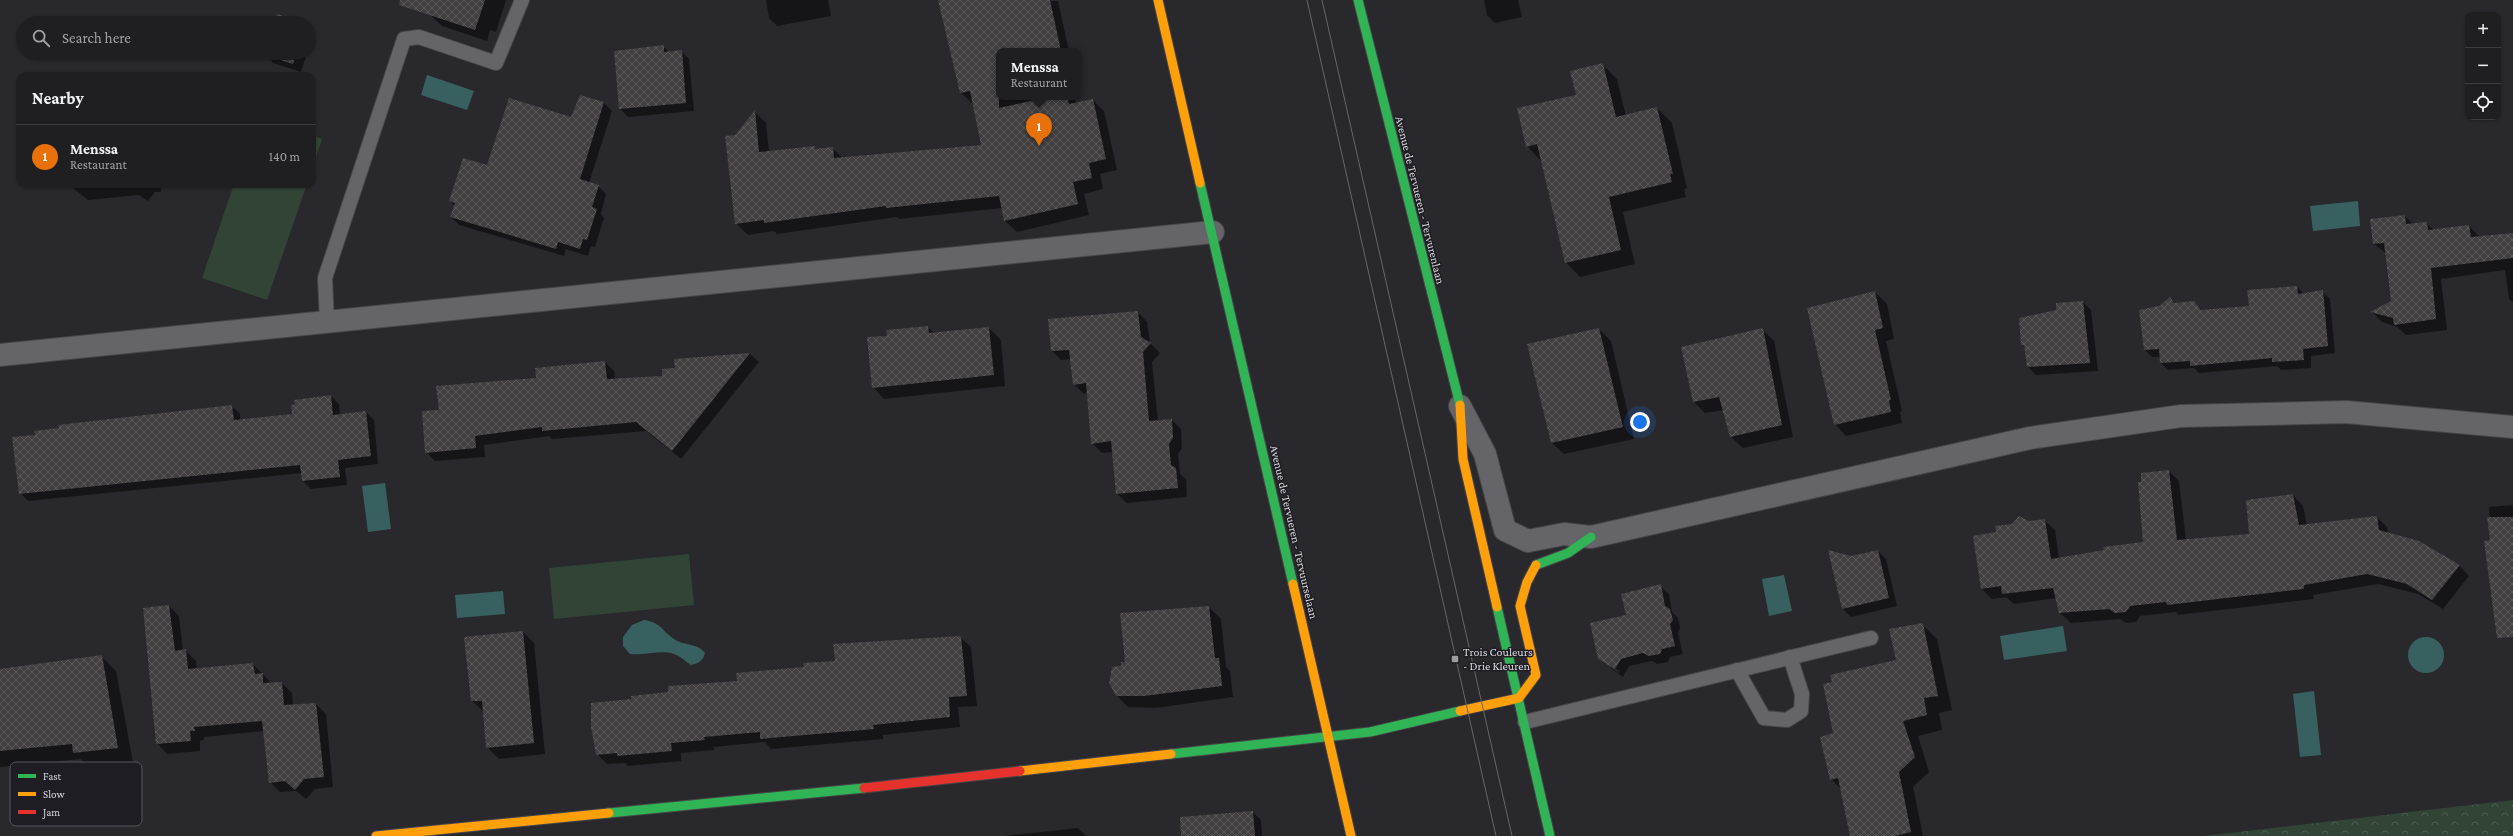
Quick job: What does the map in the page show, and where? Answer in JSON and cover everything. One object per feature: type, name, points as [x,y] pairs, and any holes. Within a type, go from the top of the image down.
[{"type":"main road","points":[[1158,0],[1213,232]]},
{"type":"main road","name":"Avenue de Tervueren - Tervurenlaan","points":[[1358,1],[1460,406]]},
{"type":"main road","name":"Avenue de Tervueren - Tervuurselaan","points":[[1213,232],[1352,836]]},
{"type":"main road","points":[[1460,406],[1463,459],[1518,698],[1525,722],[1550,836]]},
{"type":"main road","points":[[376,836],[904,784],[1329,738],[1370,732],[1518,698],[1536,675],[1520,606],[1527,582],[1537,564],[1568,553],[1591,537]]},
{"type":"street","points":[[0,355],[1213,232]]},
{"type":"street","points":[[1460,406],[1486,454],[1505,530],[1528,542],[1564,534],[1591,537],[2030,438],[2181,416],[2346,412],[2513,427]]},
{"type":"lane","points":[[327,323],[325,278],[404,39],[418,37],[496,63],[522,0]]},
{"type":"lane","points":[[1525,722],[1871,638]]},
{"type":"lane","points":[[1737,670],[1764,718],[1787,720],[1801,711],[1802,705],[1802,694],[1790,657]]},
{"type":"green space","points":[[316,137],[322,139],[316,157]]},
{"type":"green space","points":[[233,188],[306,188],[267,300],[202,278]]},
{"type":"green space","points":[[689,554],[694,605],[554,619],[549,568]]},
{"type":"green space","points":[[2513,800],[2513,836],[2204,836]]},
{"type":"water","points":[[427,75],[474,91],[467,110],[421,95]]},
{"type":"water","points":[[2358,201],[2360,226],[2313,231],[2310,206]]},
{"type":"water","points":[[385,483],[391,529],[368,532],[362,486]]},
{"type":"water","points":[[1784,575],[1792,611],[1769,616],[1762,579]]},
{"type":"water","points":[[503,591],[505,614],[457,618],[455,595]]},
{"type":"water","points":[[644,620],[658,625],[674,639],[702,650],[705,653],[702,660],[691,665],[674,654],[664,652],[630,654],[623,646],[623,637],[632,625]]},
{"type":"water","points":[[2063,626],[2067,651],[2004,660],[2000,636]]},
{"type":"water","points":[[2430,637],[2439,642],[2443,648],[2443,662],[2439,668],[2430,673],[2422,673],[2413,668],[2409,662],[2408,651],[2413,642],[2419,638]]},
{"type":"water","points":[[2314,691],[2321,755],[2300,757],[2293,694]]},
{"type":"building","points":[[400,0],[485,0],[475,30],[399,5]]},
{"type":"building","points":[[938,0],[1050,0],[1060,48],[996,48],[996,100],[999,100],[999,108],[1035,100],[1068,100],[1069,104],[1093,99],[1106,159],[1089,163],[1092,178],[1073,182],[1078,204],[1004,221],[999,196],[886,208],[886,206],[764,223],[764,220],[735,224],[725,136],[735,135],[755,110],[759,152],[815,146],[815,149],[833,147],[834,158],[981,145],[970,91],[960,93]]},
{"type":"building","points":[[664,45],[664,52],[682,50],[686,103],[619,109],[614,51]]},
{"type":"building","points":[[280,60],[294,60],[293,64]]},
{"type":"building","points":[[1603,63],[1616,117],[1657,107],[1673,174],[1670,174],[1672,182],[1609,197],[1621,250],[1565,263],[1537,144],[1526,147],[1517,108],[1576,95],[1570,71]]},
{"type":"building","points":[[580,95],[604,102],[580,179],[599,185],[592,207],[597,209],[587,240],[583,239],[580,249],[558,242],[556,249],[450,217],[455,203],[449,201],[463,158],[487,165],[509,98],[571,117]]},
{"type":"building","points":[[2405,215],[2406,224],[2427,222],[2428,230],[2469,225],[2471,237],[2513,233],[2513,258],[2431,268],[2436,319],[2394,325],[2393,318],[2370,312],[2391,301],[2384,243],[2373,244],[2370,219]]},
{"type":"building","points":[[2297,286],[2298,294],[2323,290],[2328,346],[2303,349],[2304,360],[2272,362],[2272,358],[2190,366],[2190,361],[2160,363],[2159,349],[2144,350],[2139,310],[2159,306],[2170,297],[2174,303],[2194,301],[2201,310],[2249,306],[2247,290]]},
{"type":"building","points":[[1875,291],[1883,328],[1875,330],[1891,400],[1889,400],[1891,412],[1834,425],[1807,308]]},
{"type":"building","points":[[2083,301],[2090,363],[2027,367],[2024,345],[2021,345],[2019,318],[2056,310],[2056,303]]},
{"type":"building","points":[[1138,311],[1141,337],[1151,343],[1143,352],[1149,421],[1172,419],[1173,438],[1169,444],[1171,465],[1176,468],[1178,488],[1116,494],[1111,441],[1091,444],[1086,383],[1073,385],[1069,350],[1051,351],[1048,319]]},
{"type":"building","points":[[928,326],[929,333],[989,327],[994,375],[872,388],[867,337],[887,336],[886,330]]},
{"type":"building","points":[[1599,328],[1623,427],[1551,443],[1527,344]]},
{"type":"building","points":[[1763,328],[1782,425],[1730,437],[1719,397],[1693,402],[1681,347]]},
{"type":"building","points":[[750,353],[672,451],[636,422],[542,431],[542,427],[475,436],[476,448],[425,453],[422,411],[439,410],[436,386],[536,378],[535,368],[605,361],[607,379],[662,376],[662,369],[675,368],[674,359]]},
{"type":"building","points":[[331,395],[333,415],[366,411],[371,456],[338,460],[340,477],[302,481],[300,465],[19,494],[12,437],[35,435],[34,431],[59,428],[58,425],[232,405],[234,420],[292,414],[291,405],[295,404],[294,400]]},
{"type":"building","points":[[2169,470],[2177,540],[2249,534],[2246,500],[2293,494],[2299,525],[2377,516],[2379,530],[2419,541],[2460,565],[2432,600],[2407,584],[2367,574],[2304,585],[2304,589],[2167,605],[2166,602],[2130,606],[2126,612],[2115,613],[2109,609],[2059,613],[2053,588],[2002,594],[2001,586],[1981,589],[1973,536],[1996,532],[1995,526],[2012,524],[2019,516],[2029,521],[2045,519],[2051,559],[2104,550],[2103,547],[2143,542],[2138,482],[2141,482],[2141,473]]},
{"type":"building","points":[[2487,517],[2513,517],[2513,637],[2497,638],[2484,541],[2490,540]]},
{"type":"building","points":[[1828,550],[1851,556],[1878,550],[1889,598],[1842,609]]},
{"type":"building","points":[[1661,584],[1665,606],[1670,609],[1673,620],[1670,624],[1675,646],[1662,649],[1660,654],[1649,656],[1643,653],[1621,659],[1615,669],[1598,659],[1590,623],[1626,615],[1621,594]]},
{"type":"building","points":[[169,605],[175,651],[186,649],[188,669],[253,663],[255,674],[263,673],[263,683],[282,682],[284,705],[316,703],[324,777],[304,779],[295,790],[285,781],[269,783],[262,721],[194,727],[195,731],[190,731],[191,741],[156,744],[143,608]]},
{"type":"building","points":[[1209,606],[1215,658],[1219,658],[1222,686],[1144,696],[1116,696],[1109,683],[1112,667],[1121,666],[1121,662],[1125,662],[1120,613]]},
{"type":"building","points":[[1923,623],[1938,696],[1924,698],[1927,715],[1903,721],[1915,757],[1899,772],[1911,832],[1895,836],[1850,836],[1838,778],[1830,780],[1820,737],[1833,733],[1823,684],[1832,682],[1830,675],[1896,660],[1889,629]]},
{"type":"building","points":[[523,631],[534,743],[486,748],[482,701],[471,701],[464,637]]},
{"type":"building","points":[[961,636],[967,696],[949,697],[950,717],[873,725],[874,729],[760,739],[760,732],[704,737],[705,740],[671,743],[672,751],[617,756],[617,753],[596,755],[591,727],[591,703],[631,699],[631,696],[668,692],[668,686],[737,681],[736,673],[804,667],[803,663],[835,661],[833,644]]},
{"type":"building","points":[[102,655],[118,748],[73,753],[72,744],[0,751],[0,669]]},
{"type":"building","points":[[1253,811],[1255,836],[1181,836],[1180,817]]},
{"type":"tram line","points":[[1307,0],[1496,836]]},
{"type":"tram line","points":[[1322,0],[1512,836]]},
{"type":"traffic: fast","points":[[1358,0],[1460,405]]},
{"type":"traffic: fast","points":[[1200,183],[1293,584]]},
{"type":"traffic: fast","points":[[1536,565],[1568,553],[1591,537]]},
{"type":"traffic: fast","points":[[1497,607],[1550,836]]},
{"type":"traffic: fast","points":[[1171,754],[1370,732],[1460,711]]},
{"type":"traffic: fast","points":[[609,813],[864,788]]},
{"type":"traffic: slow","points":[[1158,0],[1200,183]]},
{"type":"traffic: slow","points":[[1460,405],[1463,459],[1497,607]]},
{"type":"traffic: slow","points":[[1460,711],[1519,698],[1536,675],[1520,606],[1527,582],[1536,565]]},
{"type":"traffic: slow","points":[[1293,584],[1351,836]]},
{"type":"traffic: slow","points":[[1020,771],[1171,754]]},
{"type":"traffic: slow","points":[[376,836],[609,813]]},
{"type":"traffic: jam","points":[[864,788],[1020,771]]},
{"type":"place","name":"Menssa","points":[[1039,146]]},
{"type":"place","name":"Trois Couleurs - Drie Kleuren","points":[[1455,659]]}]
